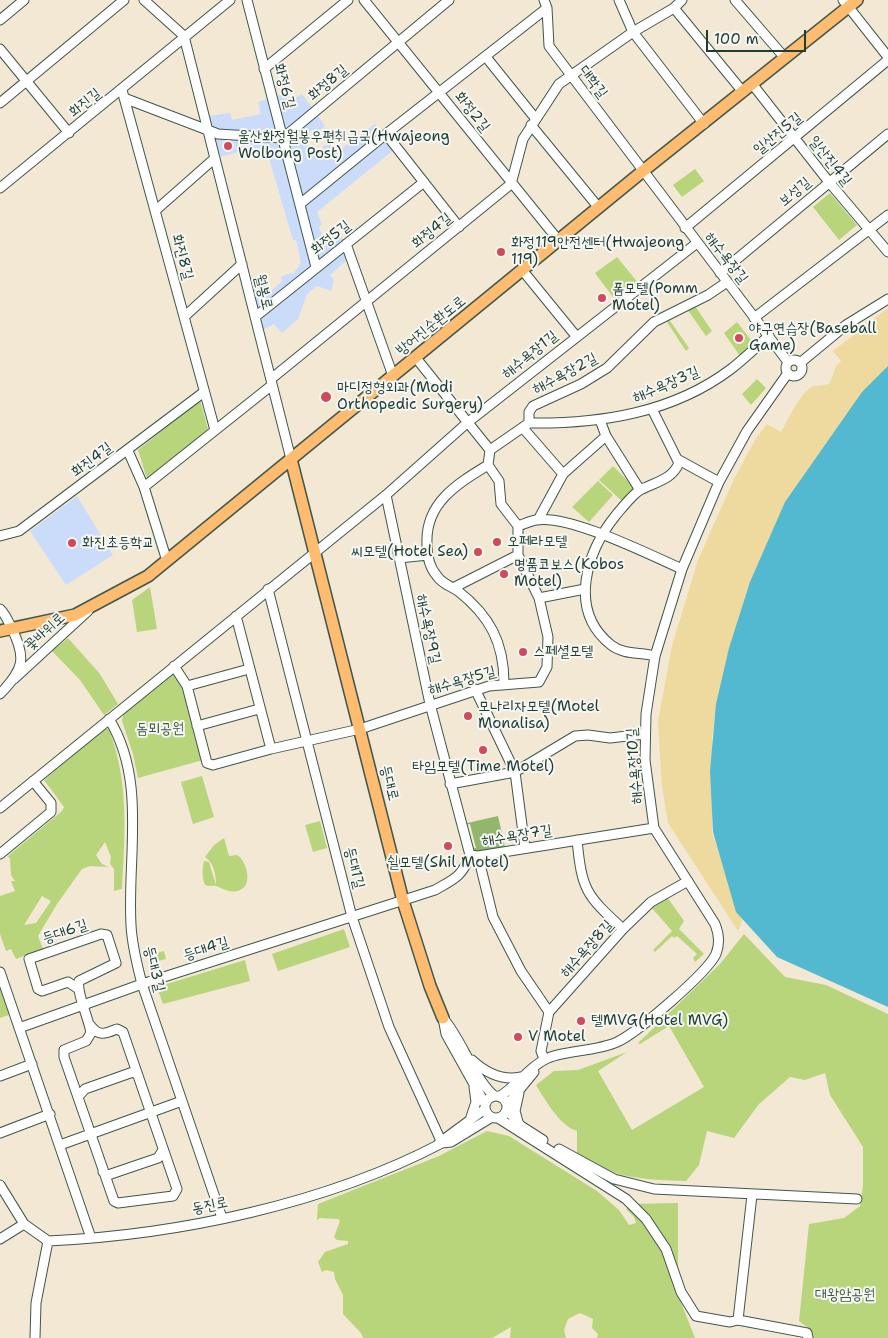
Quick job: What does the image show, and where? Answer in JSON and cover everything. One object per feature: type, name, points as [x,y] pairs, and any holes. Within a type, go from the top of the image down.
[{"type":"main road","name":"방어진순환도로","points":[[0,631],[75,615],[148,576],[643,171],[753,85],[850,2]]},
{"type":"main road","name":"등대로","points":[[291,459],[403,901],[430,986],[443,1018]]},
{"type":"street","points":[[0,20],[24,0]]},
{"type":"street","points":[[0,103],[124,0]]},
{"type":"street","points":[[144,0],[184,36]]},
{"type":"street","name":"화진길","points":[[0,188],[69,133],[123,94],[184,36],[230,0]]},
{"type":"street","name":"화정6길","points":[[247,0],[316,267]]},
{"type":"street","points":[[264,69],[348,0]]},
{"type":"street","name":"화정2길","points":[[364,0],[559,241]]},
{"type":"street","name":"화정8길","points":[[283,138],[449,0]]},
{"type":"street","points":[[619,0],[633,32],[704,124]]},
{"type":"street","points":[[512,182],[523,139],[559,84],[633,32],[674,8],[682,0]]},
{"type":"street","points":[[735,0],[785,58]]},
{"type":"street","points":[[850,2],[888,59]]},
{"type":"street","points":[[300,204],[386,134],[486,57],[546,4]]},
{"type":"street","name":"대학길","points":[[546,4],[549,46],[643,171]]},
{"type":"street","points":[[674,8],[743,92]]},
{"type":"street","name":"월봉로","points":[[184,36],[291,459]]},
{"type":"street","points":[[0,49],[69,133]]},
{"type":"street","points":[[486,57],[599,208]]},
{"type":"street","name":"일산진5길","points":[[685,228],[888,59]]},
{"type":"street","name":"일산진4길","points":[[753,85],[829,182],[888,252]]},
{"type":"street","points":[[123,94],[218,134],[283,138]]},
{"type":"street","name":"화진8길","points":[[123,94],[215,430]]},
{"type":"street","points":[[386,134],[459,227]]},
{"type":"street","name":"보성길","points":[[720,273],[888,134]]},
{"type":"street","points":[[155,211],[215,158]]},
{"type":"street","name":"해수욕장길","points":[[643,171],[788,362]]},
{"type":"street","name":"화정5길","points":[[255,317],[424,182]]},
{"type":"street","name":"화정4길","points":[[144,487],[512,182]]},
{"type":"street","points":[[754,318],[888,215]]},
{"type":"street","name":"해수욕장1길","points":[[316,552],[386,496],[467,423],[696,243]]},
{"type":"street","points":[[346,244],[394,376]]},
{"type":"street","points":[[184,317],[242,264]]},
{"type":"street","points":[[523,271],[576,336]]},
{"type":"street","name":"해수욕장2길","points":[[490,450],[526,425],[529,412],[533,406],[581,384],[607,368],[654,322],[708,295],[727,282]]},
{"type":"street","points":[[800,363],[846,325],[888,299]]},
{"type":"street","name":"해수욕장3길","points":[[526,425],[571,424],[652,409],[690,393],[730,370],[769,336]]},
{"type":"street","points":[[416,358],[490,450],[488,465],[499,482],[501,504],[518,526],[538,520],[563,522],[602,534],[682,569]]},
{"type":"street","points":[[793,360],[800,363],[800,373],[795,376],[788,373],[786,366],[788,362],[793,360]]},
{"type":"street","name":"해수욕장10길","points":[[541,1062],[601,1048],[617,1042],[640,1028],[708,966],[715,955],[719,933],[654,828],[645,734],[655,656],[682,569],[719,482],[761,409],[788,373]]},
{"type":"street","points":[[128,450],[204,392]]},
{"type":"street","points":[[652,409],[679,462],[671,474],[648,488],[640,490],[602,534],[585,576],[585,589],[588,611],[593,625],[602,637],[623,651],[655,656]]},
{"type":"street","points":[[600,420],[606,436],[640,490]]},
{"type":"street","points":[[526,425],[563,474]]},
{"type":"street","points":[[538,520],[563,474],[606,436]]},
{"type":"street","name":"화진4길","points":[[0,536],[19,531],[128,450],[144,487],[167,561]]},
{"type":"street","points":[[677,459],[719,482]]},
{"type":"street","points":[[488,465],[447,492],[431,515],[426,533],[428,555],[431,567],[437,578],[453,588],[479,611],[496,636],[504,661],[504,683]]},
{"type":"street","name":"해수욕장9길","points":[[386,496],[430,704],[450,784],[493,918],[521,972],[549,1012]]},
{"type":"street","name":"해수욕장5길","points":[[197,726],[208,764],[213,765],[270,749],[360,729],[475,689],[504,683],[539,682],[547,667],[548,637],[539,598],[518,555],[518,526]]},
{"type":"street","points":[[0,808],[316,552]]},
{"type":"street","points":[[399,558],[428,555]]},
{"type":"street","points":[[453,588],[518,555]]},
{"type":"street","name":"등대1길","points":[[268,589],[352,917],[389,1027],[440,1144]]},
{"type":"street","points":[[539,598],[585,589]]},
{"type":"street","name":"꽃바위로","points":[[0,694],[95,605]]},
{"type":"street","name":"꽃바위로","points":[[0,609],[22,650],[21,663],[14,679]]},
{"type":"street","points":[[236,616],[258,709],[270,749]]},
{"type":"street","points":[[174,666],[187,686],[197,726],[258,709]]},
{"type":"street","points":[[187,686],[249,669]]},
{"type":"street","points":[[475,689],[516,772],[525,848]]},
{"type":"street","name":"등대3길","points":[[109,719],[116,730],[126,755],[130,777],[132,828],[131,925],[135,955],[142,984],[222,1218]]},
{"type":"street","points":[[450,784],[516,772],[575,736],[588,735],[610,738],[645,734]]},
{"type":"street","points":[[0,854],[51,812],[51,803],[33,781]]},
{"type":"street","name":"해수욕장7길","points":[[403,901],[435,890],[456,879],[474,856],[654,828]]},
{"type":"street","points":[[577,840],[580,876],[588,892],[598,906],[623,929]]},
{"type":"street","name":"해수욕장8길","points":[[549,1012],[623,929],[651,902],[688,881]]},
{"type":"street","name":"등대4길","points":[[19,1028],[142,984],[403,901]]},
{"type":"street","name":"등대6길","points":[[101,934],[106,935],[116,963],[113,966],[83,977],[79,980],[78,988],[68,982],[42,991],[38,990],[29,959],[101,934]]},
{"type":"street","points":[[0,972],[91,1238]]},
{"type":"street","points":[[78,988],[90,1025],[88,1039],[67,1048],[63,1054],[112,1198],[118,1203],[173,1196],[177,1189],[138,1075],[120,1030],[102,1035],[98,1034],[90,1025]]},
{"type":"street","points":[[440,1144],[467,1124],[497,1096],[522,1081],[541,1062],[541,1051],[549,1012]]},
{"type":"street","points":[[443,1018],[456,1033],[477,1076],[507,1107],[520,1126],[614,1179],[654,1188],[752,1195],[857,1199]]},
{"type":"street","points":[[443,1018],[446,1034],[473,1086],[495,1118],[626,1199],[646,1219],[666,1248],[681,1292],[696,1316],[730,1322],[738,1320],[806,1333],[808,1338]]},
{"type":"street","points":[[467,1056],[492,1074],[522,1081]]},
{"type":"street","points":[[0,1076],[32,1064]]},
{"type":"street","points":[[78,1098],[85,1088],[133,1072],[138,1075]]},
{"type":"street","points":[[440,1144],[451,1142],[495,1118],[507,1107],[522,1081]]},
{"type":"street","points":[[520,1126],[515,1111],[522,1081]]},
{"type":"street","points":[[467,1124],[476,1102],[473,1086]]},
{"type":"street","points":[[60,1144],[182,1101]]},
{"type":"street","points":[[0,1133],[50,1114]]},
{"type":"street","name":"동진로","points":[[48,1241],[91,1238],[200,1223],[222,1218],[325,1191],[440,1144]]},
{"type":"street","points":[[103,1172],[108,1175],[158,1158],[163,1150]]},
{"type":"street","points":[[0,1185],[24,1224],[48,1241],[36,1303],[35,1338]]},
{"type":"street","points":[[738,1320],[752,1195]]},
{"type":"street","points":[[0,1239],[24,1224]]},
{"type":"shaded area","points":[[285,93],[291,100],[302,94],[325,126],[316,134],[312,130],[302,138],[315,154],[329,142],[337,152],[375,124],[396,148],[317,212],[322,224],[319,228],[323,236],[335,228],[346,244],[349,258],[330,275],[334,280],[331,291],[317,286],[307,294],[298,319],[282,333],[274,324],[263,330],[251,278],[263,276],[269,293],[282,281],[281,277],[294,273],[301,263],[296,240],[293,240],[268,155],[255,158],[252,148],[220,157],[208,116],[230,113],[232,120],[261,114],[258,102]]},
{"type":"shaded area","name":"화진초등학교","points":[[77,496],[113,555],[66,585],[30,531]]},
{"type":"green space","points":[[695,169],[704,181],[682,197],[673,185]]},
{"type":"green space","points":[[830,193],[857,225],[839,240],[813,207]]},
{"type":"green space","points":[[617,257],[639,284],[616,301],[595,273]]},
{"type":"green space","points":[[695,306],[712,331],[706,336],[687,309]]},
{"type":"green space","points":[[668,318],[689,348],[686,351],[665,319]]},
{"type":"green space","name":"야구연습장(Baseball Game)","points":[[737,322],[754,344],[740,356],[724,333]]},
{"type":"green space","name":"야구연습장(Baseball Game)","points":[[757,379],[766,388],[751,405],[742,394]]},
{"type":"green space","points":[[200,400],[208,429],[147,479],[138,450]]},
{"type":"green space","points":[[613,466],[635,488],[624,503],[599,480]]},
{"type":"green space","points":[[598,481],[613,495],[589,522],[572,507]]},
{"type":"green space","points":[[150,587],[157,629],[137,632],[132,600]]},
{"type":"green space","points":[[68,638],[100,674],[118,704],[104,715],[80,680],[52,651]]},
{"type":"green space","name":"돔뫼공원","points":[[170,672],[181,681],[203,760],[138,778],[133,754],[122,721],[124,711]]},
{"type":"green space","points":[[104,728],[109,729],[123,788],[122,889],[114,891],[114,869],[110,864],[111,857],[105,842],[96,855],[102,864],[109,867],[90,866],[82,869],[57,904],[38,936],[43,949],[16,959],[11,949],[6,951],[0,934],[0,896],[15,891],[11,881],[15,881],[11,875],[10,859],[8,856],[62,811],[64,807],[44,780]],"holes":[[[42,896],[51,901],[36,923],[24,925]]]},
{"type":"green space","points":[[202,776],[214,817],[193,824],[181,782]]},
{"type":"green space","points":[[498,816],[505,847],[475,853],[470,849],[463,824]],"holes":[[[470,824],[476,848],[471,849],[464,825]]]},
{"type":"green space","points":[[320,821],[327,848],[313,852],[305,825]]},
{"type":"green space","points":[[224,838],[229,856],[237,855],[246,867],[246,883],[244,887],[237,891],[206,886],[203,879],[204,861],[209,862],[216,885],[216,877],[211,862],[205,857],[214,845]]},
{"type":"green space","points":[[667,897],[684,921],[679,929],[704,954],[695,962],[693,958],[697,954],[677,936],[674,938],[672,936],[655,952],[653,950],[672,931],[650,906]]},
{"type":"green space","points":[[344,929],[350,947],[278,971],[272,954]]},
{"type":"green space","name":"대왕암공원","points":[[744,934],[785,977],[826,985],[888,1014],[888,1338],[810,1338],[808,1328],[799,1321],[809,1224],[844,1218],[860,1206],[863,1186],[863,1147],[830,1095],[825,1073],[805,1080],[790,1077],[759,1104],[734,1138],[707,1131],[699,1165],[686,1181],[643,1179],[617,1174],[577,1157],[577,1131],[559,1118],[548,1105],[536,1085],[554,1071],[578,1070],[627,1052],[598,1071],[632,1130],[704,1087],[669,1026],[640,1044],[638,1043],[720,964]]},
{"type":"green space","points":[[164,951],[166,959],[151,963],[148,955]]},
{"type":"green space","points":[[245,960],[250,981],[163,1004],[157,987]]},
{"type":"green space","points":[[0,980],[12,1014],[0,1018]]},
{"type":"green space","points":[[487,1131],[509,1136],[597,1191],[619,1210],[629,1225],[636,1223],[634,1217],[626,1209],[631,1204],[678,1203],[678,1275],[672,1280],[695,1338],[597,1338],[598,1334],[592,1328],[593,1319],[580,1313],[568,1319],[564,1330],[566,1338],[510,1338],[511,1327],[492,1338],[363,1338],[361,1333],[343,1314],[343,1295],[335,1279],[334,1272],[326,1270],[322,1272],[318,1262],[325,1252],[348,1244],[348,1241],[337,1240],[334,1237],[340,1221],[338,1219],[320,1218],[317,1220],[318,1204],[439,1156]]},
{"type":"sand","points":[[888,308],[888,376],[722,681],[712,736],[712,833],[743,919],[738,931],[668,823],[662,787],[658,721],[672,646],[698,560],[734,479],[755,440],[767,424],[781,432],[805,392],[815,386],[830,383],[836,366],[841,361],[833,351]]},
{"type":"water","points":[[888,366],[888,1007],[777,957],[736,912],[713,832],[710,771],[716,704],[729,648],[750,582],[785,502],[862,392]]},
{"type":"place","name":"울산화정월봉우편취급국(Hwajeong Wolbong Post)","points":[[228,146]]},
{"type":"place","name":"화정119안전센터(Hwajeong 119)","points":[[501,252]]},
{"type":"place","name":"폼모텔(Pomm Motel)","points":[[602,298]]},
{"type":"place","name":"야구연습장(Baseball Game)","points":[[739,338]]},
{"type":"place","name":"마디정형외과(Modi Orthopedic Surgery)","points":[[326,397]]},
{"type":"place","name":"오페라모텔","points":[[497,542]]},
{"type":"place","name":"화진초등학교","points":[[72,543]]},
{"type":"place","name":"씨모텔(Hotel Sea)","points":[[478,552]]},
{"type":"place","name":"명품코보스(Kobos Motel)","points":[[504,574]]},
{"type":"place","name":"스페셜모텔","points":[[523,652]]},
{"type":"place","name":"모나리자모텔(Motel Monalisa)","points":[[468,716]]},
{"type":"place","name":"타임모텔(Time Motel)","points":[[483,750]]},
{"type":"place","name":"쉴모텔(Shil Motel)","points":[[448,846]]},
{"type":"place","name":"텔MVG(Hotel MVG)","points":[[581,1021]]},
{"type":"place","name":"V Motel","points":[[518,1037]]}]
